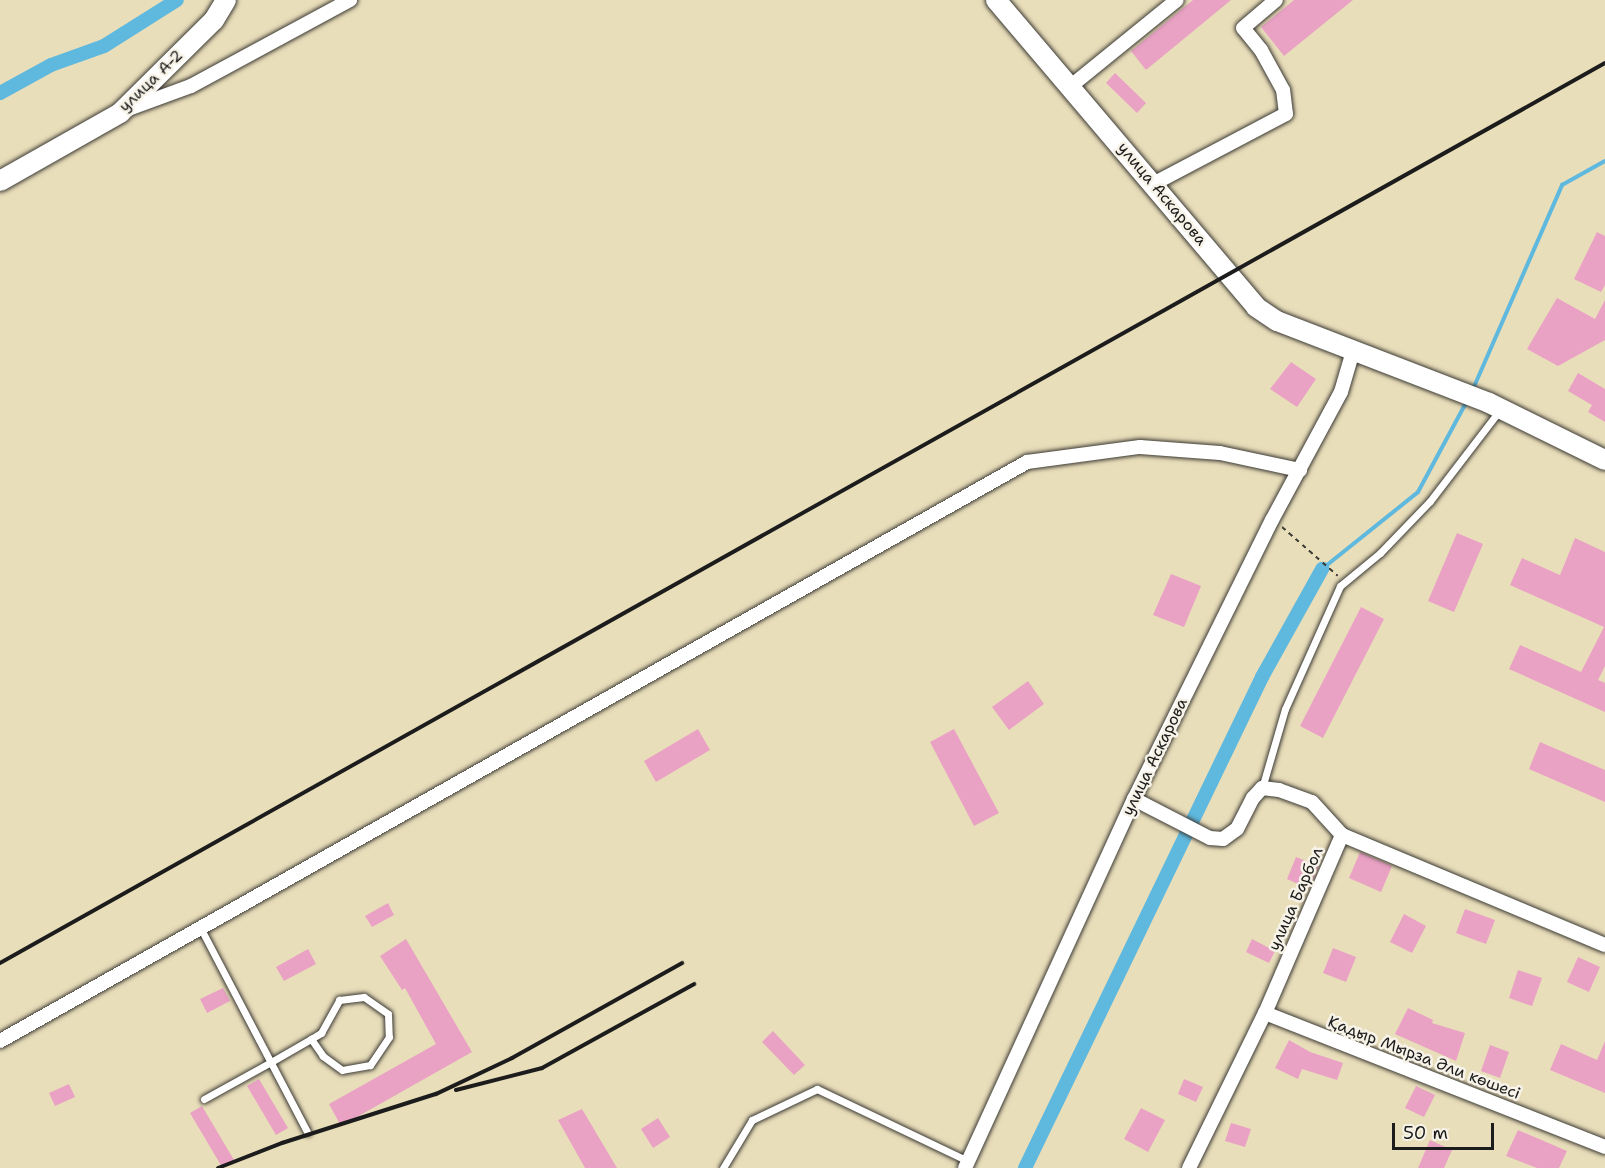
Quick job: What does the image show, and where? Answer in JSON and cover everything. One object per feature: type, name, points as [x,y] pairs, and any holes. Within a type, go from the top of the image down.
[{"type":"main road","name":"улица А-2","points":[[0,181],[120,112],[214,20],[226,0]]},
{"type":"main road","name":"улица Аскарова","points":[[996,0],[1155,183],[1256,307],[1277,321],[1446,385],[1603,454]]},
{"type":"street","points":[[120,112],[191,86],[350,0]]},
{"type":"street","points":[[1071,86],[1177,0]]},
{"type":"street","points":[[1155,183],[1286,114],[1283,90],[1261,50],[1243,28],[1276,0]]},
{"type":"street","name":"улица Аскарова","points":[[966,1164],[1134,798],[1272,520],[1341,392],[1353,351]]},
{"type":"street","points":[[0,1041],[1027,462],[1140,447],[1220,453],[1299,470]]},
{"type":"street","points":[[1134,798],[1210,838],[1223,839],[1237,829],[1253,798],[1262,788],[1312,802],[1342,835]]},
{"type":"street","name":"улица Барбол","points":[[1189,1168],[1264,1013],[1342,835],[1605,945]]},
{"type":"street","name":"Қадыр Мырза Әли көшесі","points":[[1264,1013],[1605,1147]]},
{"type":"lane","points":[[1262,788],[1285,709],[1344,582],[1380,553],[1430,501],[1495,406]]},
{"type":"lane","points":[[200,927],[308,1132]]},
{"type":"lane","points":[[204,1100],[321,1033],[339,1000],[364,997],[388,1014],[389,1037],[370,1065],[342,1070],[324,1056],[311,1039]]},
{"type":"lane","points":[[723,1168],[752,1120],[817,1089],[966,1164]]},
{"type":"path","points":[[1272,520],[1314,551],[1344,582]]},
{"type":"building","points":[[1193,0],[1231,0],[1146,70],[1131,51]]},
{"type":"building","points":[[1294,0],[1353,0],[1284,56],[1261,27]]},
{"type":"building","points":[[1115,73],[1146,103],[1137,113],[1106,83]]},
{"type":"building","points":[[1597,232],[1605,236],[1605,285],[1601,292],[1574,279]]},
{"type":"building","points":[[1557,298],[1595,319],[1605,300],[1605,340],[1558,366],[1527,349]]},
{"type":"building","points":[[1291,362],[1316,379],[1297,407],[1270,389]]},
{"type":"building","points":[[1578,373],[1605,389],[1605,422],[1588,412],[1592,405],[1568,391]]},
{"type":"building","points":[[1457,533],[1483,544],[1454,612],[1428,601]]},
{"type":"building","points":[[1575,538],[1605,552],[1605,666],[1598,680],[1605,683],[1605,712],[1509,669],[1520,645],[1581,672],[1604,627],[1510,585],[1522,558],[1560,575]]},
{"type":"building","points":[[1171,574],[1201,586],[1184,627],[1153,615]]},
{"type":"building","points":[[1361,607],[1384,619],[1323,738],[1300,726]]},
{"type":"building","points":[[1028,681],[1044,704],[1009,730],[992,707]]},
{"type":"building","points":[[698,729],[710,750],[656,782],[644,761]]},
{"type":"building","points":[[954,729],[999,813],[974,826],[930,742]]},
{"type":"building","points":[[1540,742],[1605,770],[1605,802],[1529,769]]},
{"type":"building","points":[[1360,852],[1392,866],[1381,892],[1349,878]]},
{"type":"building","points":[[1296,857],[1319,866],[1309,889],[1287,879]]},
{"type":"building","points":[[388,903],[394,915],[372,927],[365,916]]},
{"type":"building","points":[[1465,909],[1495,920],[1486,944],[1456,933]]},
{"type":"building","points":[[1404,914],[1426,926],[1412,953],[1390,942]]},
{"type":"building","points":[[406,939],[472,1052],[341,1126],[329,1104],[436,1044],[405,988],[402,990],[380,956]]},
{"type":"building","points":[[1252,939],[1275,951],[1269,963],[1246,952]]},
{"type":"building","points":[[1333,948],[1356,957],[1346,982],[1323,973]]},
{"type":"building","points":[[308,949],[316,964],[284,981],[276,967]]},
{"type":"building","points":[[1578,957],[1600,967],[1589,992],[1567,982]]},
{"type":"building","points":[[1518,970],[1542,978],[1532,1006],[1509,998]]},
{"type":"building","points":[[223,988],[230,1001],[207,1013],[200,999]]},
{"type":"building","points":[[1408,1008],[1433,1020],[1432,1023],[1465,1033],[1456,1061],[1395,1034]]},
{"type":"building","points":[[773,1031],[805,1065],[794,1075],[762,1042]]},
{"type":"building","points":[[1289,1040],[1310,1052],[1343,1063],[1337,1080],[1302,1069],[1298,1079],[1275,1068]]},
{"type":"building","points":[[1605,1041],[1605,1093],[1550,1070],[1561,1044],[1597,1060]]},
{"type":"building","points":[[1490,1045],[1509,1052],[1500,1078],[1481,1071]]},
{"type":"building","points":[[259,1079],[288,1128],[276,1135],[247,1086]]},
{"type":"building","points":[[1184,1079],[1203,1087],[1196,1102],[1178,1094]]},
{"type":"building","points":[[69,1084],[75,1097],[55,1106],[49,1093]]},
{"type":"building","points":[[1416,1086],[1435,1095],[1424,1117],[1405,1108]]},
{"type":"building","points":[[202,1106],[234,1160],[222,1167],[190,1113]]},
{"type":"building","points":[[1141,1108],[1165,1120],[1148,1152],[1124,1139]]},
{"type":"building","points":[[582,1109],[617,1168],[585,1168],[558,1120]]},
{"type":"building","points":[[658,1118],[670,1137],[653,1148],[641,1129]]},
{"type":"building","points":[[1231,1123],[1251,1129],[1245,1147],[1225,1141]]},
{"type":"building","points":[[1518,1130],[1567,1151],[1559,1168],[1537,1168],[1506,1156]]},
{"type":"building","points":[[1430,1140],[1452,1150],[1444,1168],[1418,1168]]},
{"type":"waterway","points":[[0,93],[51,65],[104,46],[177,0]]},
{"type":"waterway","points":[[1473,389],[1562,185],[1605,161]]},
{"type":"waterway","points":[[1322,569],[1418,492],[1467,401]]},
{"type":"waterway","points":[[1025,1168],[1262,677],[1322,569]]},
{"type":"railway","points":[[0,963],[1605,63]]},
{"type":"railway","points":[[218,1168],[282,1143],[436,1094],[512,1058],[682,963]]},
{"type":"railway","points":[[456,1090],[542,1068],[694,984]]}]
